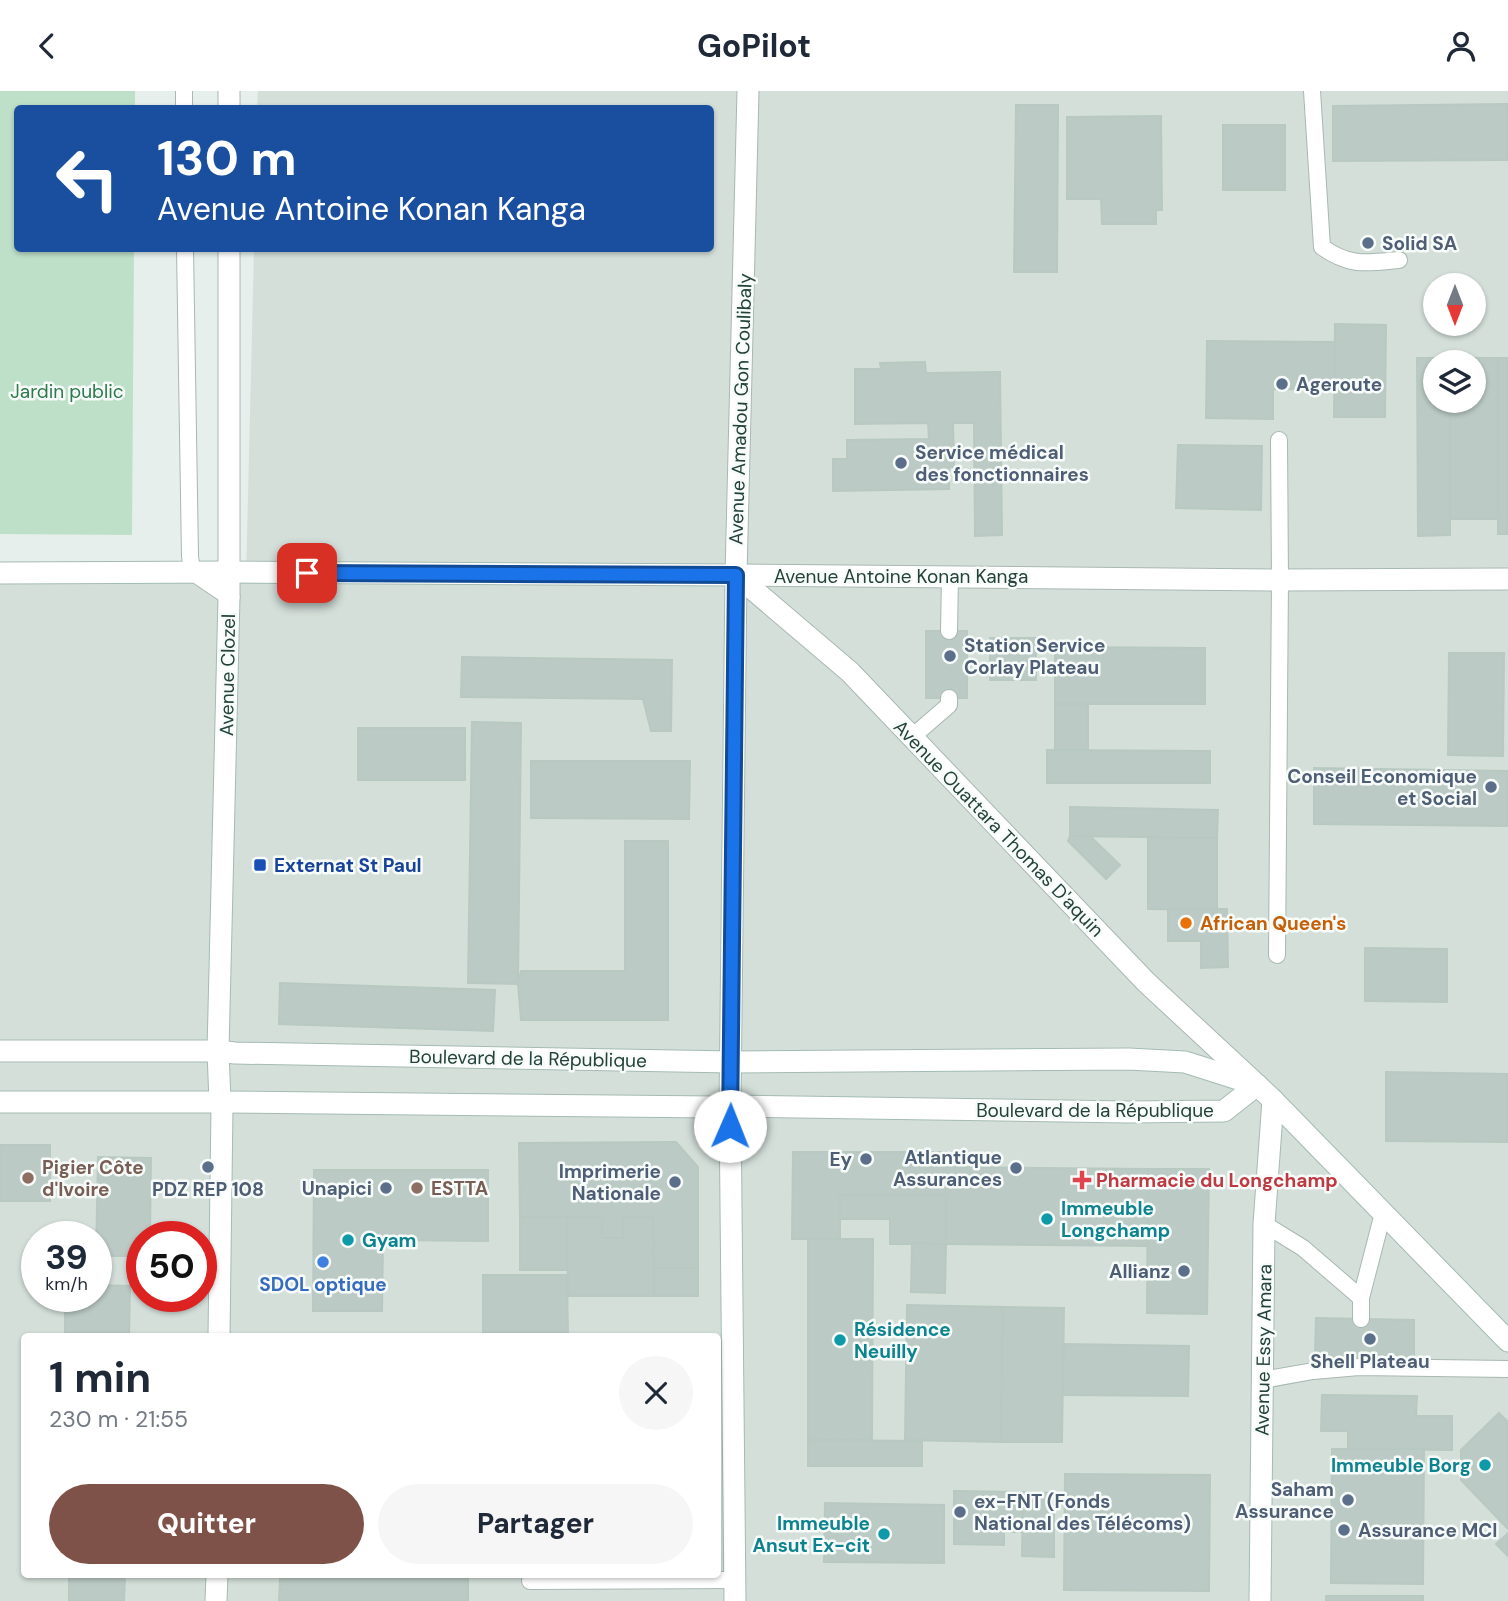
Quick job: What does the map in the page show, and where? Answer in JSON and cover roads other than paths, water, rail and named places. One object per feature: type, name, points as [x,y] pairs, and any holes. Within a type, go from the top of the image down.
[{"type":"street","name":"Avenue Amadou Gon Coulibaly","points":[[735,1591],[730,1106],[736,575],[748,91]]},
{"type":"street","name":"Avenue Clozel","points":[[219,1333],[222,1106],[218,1051],[229,597],[229,252]]},
{"type":"street","name":"Avenue Antoine Konan Kanga","points":[[0,573],[1508,579]]},
{"type":"street","name":"Avenue Ouattara Thomas D'aquin","points":[[736,575],[850,672],[1146,982],[1273,1100]]},
{"type":"street","name":"Boulevard de la République","points":[[0,1051],[218,1051],[732,1062],[1129,1059],[1185,1062],[1257,1085]]},
{"type":"street","name":"Boulevard de la République","points":[[0,1102],[220,1101],[1224,1111],[1257,1085]]},
{"type":"street","points":[[1273,1100],[1508,1341]]},
{"type":"street","name":"Avenue Essy Amara","points":[[1260,1601],[1264,1224],[1273,1100]]},
{"type":"street","points":[[216,1601],[217,1578]]},
{"type":"lane","points":[[1312,91],[1322,247],[1336,257],[1355,262],[1399,260]]},
{"type":"lane","points":[[186,252],[190,556],[192,572],[229,597]]},
{"type":"lane","points":[[1277,955],[1279,440]]},
{"type":"lane","points":[[949,631],[950,577]]},
{"type":"lane","points":[[912,737],[949,705],[949,698]]},
{"type":"lane","points":[[1361,1319],[1361,1299],[1383,1213]]},
{"type":"lane","points":[[1264,1224],[1303,1248],[1361,1299]]},
{"type":"lane","points":[[1263,1380],[1359,1362],[1508,1369]]},
{"type":"lane","points":[[530,1581],[735,1591]]},
{"type":"place","name":"Solid SA","points":[[1368,243]]},
{"type":"place","name":"Ageroute","points":[[1282,384]]},
{"type":"place","name":"Service médical des fonctionnaires","points":[[901,463]]},
{"type":"place","name":"Station Service Corlay Plateau","points":[[950,656]]},
{"type":"place","name":"Conseil Economique et Social","points":[[1491,787]]},
{"type":"place","name":"Externat St Paul","points":[[260,865]]},
{"type":"place","name":"African Queen's","points":[[1186,923]]},
{"type":"place","name":"Ey","points":[[866,1159]]},
{"type":"place","name":"PDZ REP 108","points":[[208,1167]]},
{"type":"place","name":"Atlantique Assurances","points":[[1016,1168]]},
{"type":"place","name":"Pigier Côte d'Ivoire","points":[[28,1178]]},
{"type":"place","name":"Pharmacie du Longchamp","points":[[1082,1180]]},
{"type":"place","name":"Imprimerie Nationale","points":[[675,1182]]},
{"type":"place","name":"Unapici","points":[[386,1188]]},
{"type":"place","name":"ESTTA","points":[[417,1188]]},
{"type":"place","name":"Immeuble Longchamp","points":[[1047,1219]]},
{"type":"place","name":"Gyam","points":[[348,1240]]},
{"type":"place","name":"SDOL optique","points":[[323,1262]]},
{"type":"place","name":"Allianz","points":[[1184,1271]]},
{"type":"place","name":"Shell Plateau","points":[[1370,1339]]},
{"type":"place","name":"Résidence Neuilly","points":[[840,1340]]},
{"type":"place","name":"Immeuble Borg","points":[[1485,1465]]},
{"type":"place","name":"Saham Assurance","points":[[1348,1500]]},
{"type":"place","name":"ex-FNT (Fonds National des Télécoms)","points":[[960,1512]]},
{"type":"place","name":"Assurance MCI","points":[[1344,1530]]},
{"type":"place","name":"Immeuble Ansut Ex-cit","points":[[884,1534]]},
{"type":"park label","name":"Jardin public","points":[[67,391]]}]
